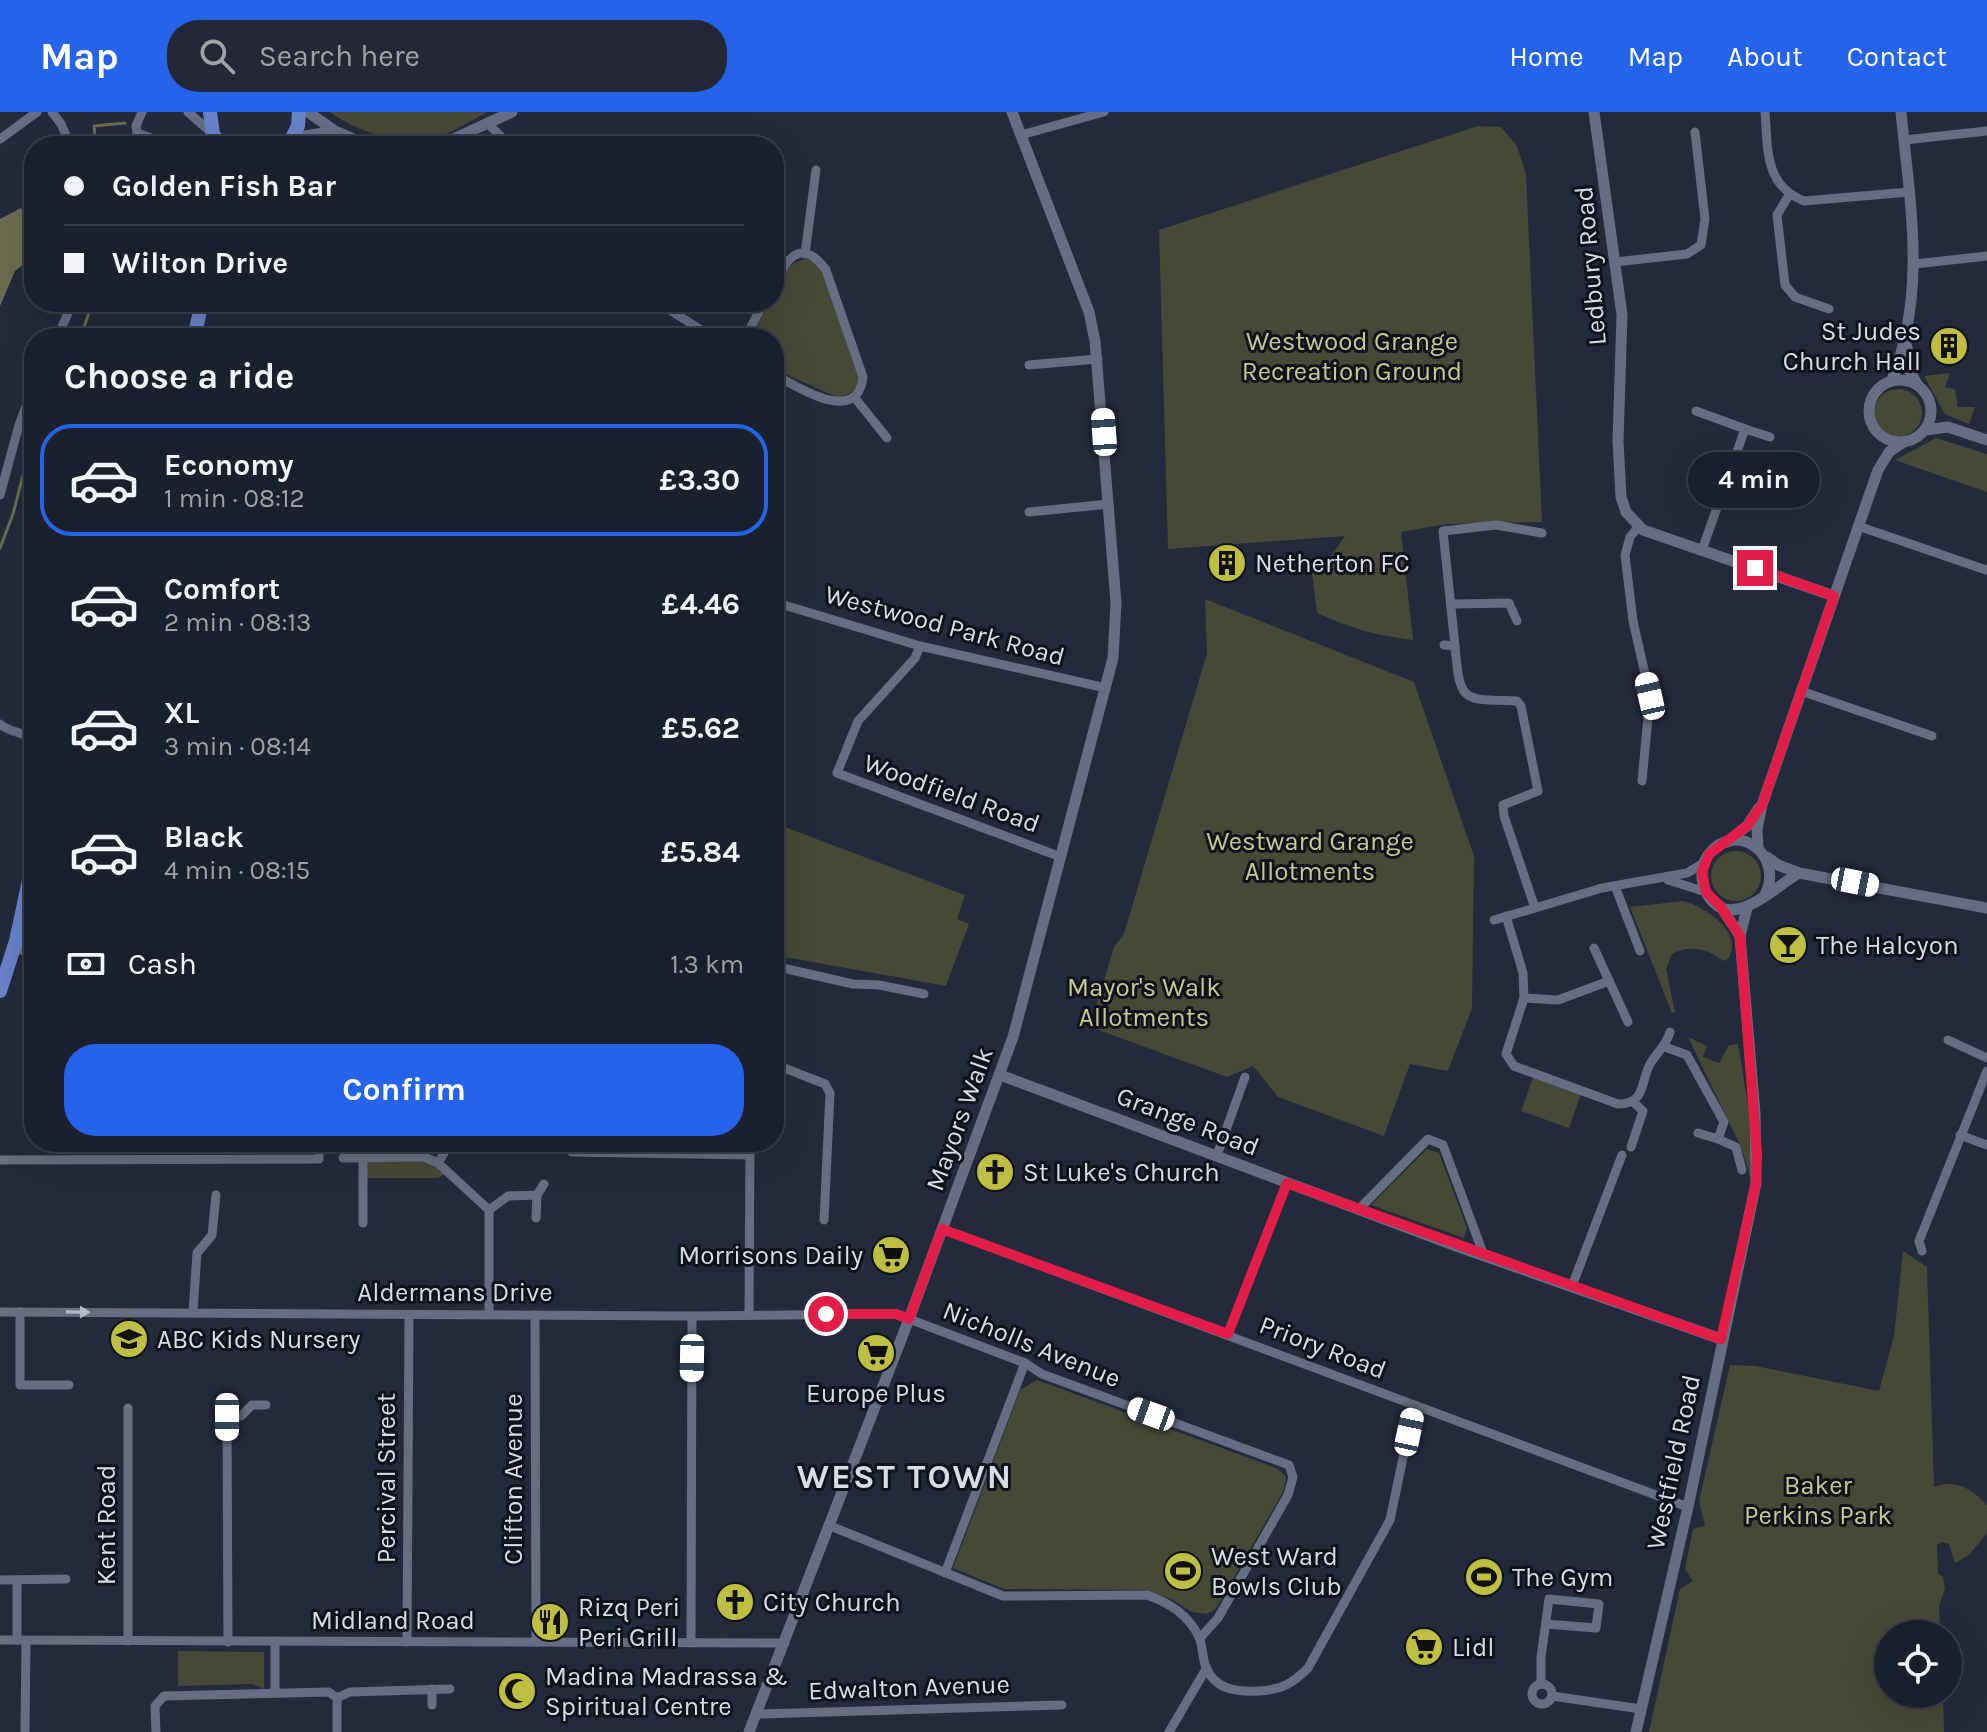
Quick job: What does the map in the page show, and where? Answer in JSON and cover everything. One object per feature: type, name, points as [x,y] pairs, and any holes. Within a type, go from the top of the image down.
[{"type":"main road","points":[[210,112],[216,136]]},
{"type":"main road","points":[[293,136],[299,112]]},
{"type":"main road","points":[[0,991],[24,902]]},
{"type":"street","points":[[0,139],[37,112]]},
{"type":"street","points":[[52,112],[66,136]]},
{"type":"street","points":[[142,112],[136,126],[137,133],[146,136]]},
{"type":"street","points":[[188,112],[213,136]]},
{"type":"street","points":[[308,112],[347,136]]},
{"type":"street","points":[[459,136],[512,112]]},
{"type":"street","name":"Mayors Walk","points":[[749,1732],[1000,1075],[1106,688],[1117,619],[1098,359],[1089,312],[1012,112]]},
{"type":"street","points":[[1021,135],[1104,112]]},
{"type":"street","name":"Ledbury Road","points":[[1594,112],[1622,315],[1618,441],[1621,497],[1626,512],[1639,526]]},
{"type":"street","points":[[1765,112],[1769,165],[1776,182],[1789,195],[1804,201],[1909,192]]},
{"type":"street","points":[[1901,112],[1915,264],[1906,341],[1909,370],[1930,401],[1936,416],[1948,427],[1987,440]]},
{"type":"street","points":[[487,123],[501,136]]},
{"type":"street","points":[[315,136],[335,131]]},
{"type":"street","points":[[1904,140],[1987,131]]},
{"type":"street","points":[[1615,262],[1687,254],[1701,245],[1705,219],[1695,132]]},
{"type":"street","points":[[805,254],[816,170]]},
{"type":"street","points":[[1789,195],[1777,215],[1785,285],[1795,297],[1829,309]]},
{"type":"street","points":[[784,265],[787,259],[805,254],[819,261],[826,270],[863,368],[861,391],[847,402],[831,402],[784,379]]},
{"type":"street","points":[[1915,264],[1987,256]]},
{"type":"street","points":[[673,312],[698,328]]},
{"type":"street","points":[[1892,380],[1906,341]]},
{"type":"street","points":[[1029,365],[1098,359]]},
{"type":"street","points":[[1878,470],[1877,434],[1869,418],[1870,399],[1882,385],[1892,380],[1917,384]]},
{"type":"street","points":[[855,398],[887,438]]},
{"type":"street","points":[[1765,895],[1771,874],[1761,851],[1757,829],[1762,805],[1878,470],[1889,452],[1925,430],[1930,419],[1930,401]]},
{"type":"street","points":[[1696,411],[1770,437]]},
{"type":"street","points":[[0,495],[24,412]]},
{"type":"street","points":[[1925,430],[1948,427]]},
{"type":"street","points":[[1702,550],[1745,429]]},
{"type":"street","points":[[1877,434],[1888,440],[1904,442]]},
{"type":"street","points":[[1029,512],[1109,504]]},
{"type":"street","points":[[1535,908],[1503,805],[1538,791],[1521,706],[1517,701],[1480,702],[1467,696],[1459,685],[1450,646],[1453,604],[1438,532],[1496,525],[1542,533]]},
{"type":"street","points":[[1642,781],[1650,696],[1633,621],[1625,555],[1630,537],[1639,526],[1834,596]]},
{"type":"street","points":[[1858,526],[1986,570]]},
{"type":"street","points":[[1453,604],[1511,599],[1517,621]]},
{"type":"street","name":"Westwood Park Road","points":[[784,605],[920,646],[1106,688]]},
{"type":"street","name":"Woodfield Road","points":[[920,646],[915,658],[858,721],[837,773],[1061,857]]},
{"type":"street","points":[[1801,691],[1932,736]]},
{"type":"street","points":[[0,724],[6,729],[24,732]]},
{"type":"street","points":[[1706,892],[1702,872],[1709,854],[1747,826],[1762,805]]},
{"type":"street","points":[[1726,842],[1738,841],[1761,851],[1778,865],[1799,873],[1987,908]]},
{"type":"street","points":[[1494,920],[1615,886],[1665,879],[1687,873],[1704,863]]},
{"type":"street","points":[[1720,906],[1747,908],[1799,873]]},
{"type":"street","points":[[1665,879],[1706,892],[1720,906],[1740,936]]},
{"type":"street","points":[[1615,886],[1640,951]]},
{"type":"street","points":[[1740,936],[1747,908]]},
{"type":"street","points":[[1506,916],[1523,973],[1524,998],[1506,1054],[1514,1066],[1618,1104],[1632,1101],[1642,1092],[1651,1062],[1665,1047],[1670,1032]]},
{"type":"street","name":"Westfield Road","points":[[1636,1732],[1688,1507],[1721,1339],[1753,1200],[1757,1154],[1740,936]]},
{"type":"street","points":[[14,948],[24,951]]},
{"type":"street","points":[[1594,948],[1628,1022]]},
{"type":"street","points":[[784,968],[853,984],[879,985],[924,994]]},
{"type":"street","points":[[1524,998],[1558,1000],[1609,981]]},
{"type":"street","points":[[1948,1040],[1987,1058]]},
{"type":"street","points":[[1665,1047],[1687,1055],[1724,1122],[1718,1139]]},
{"type":"street","points":[[784,1068],[825,1084],[830,1093],[824,1220]]},
{"type":"street","points":[[1922,1251],[1919,1241],[1987,1071]]},
{"type":"street","name":"Grange Road","points":[[1000,1075],[1287,1183],[1721,1339]]},
{"type":"street","points":[[1217,1155],[1245,1077]]},
{"type":"street","points":[[1631,1147],[1643,1111],[1632,1101]]},
{"type":"street","points":[[1698,1133],[1736,1147],[1742,1170]]},
{"type":"street","points":[[1960,1135],[1987,1145]]},
{"type":"street","points":[[1359,1209],[1428,1139],[1443,1145],[1483,1253]]},
{"type":"street","points":[[0,1160],[319,1159],[319,1152]]},
{"type":"street","points":[[438,1163],[445,1152]]},
{"type":"street","points":[[572,1152],[750,1155],[749,1315]]},
{"type":"street","points":[[1572,1286],[1622,1155]]},
{"type":"street","points":[[343,1158],[424,1157],[438,1163],[489,1210],[489,1314]]},
{"type":"street","points":[[363,1158],[363,1223]]},
{"type":"street","points":[[1228,1334],[1287,1183]]},
{"type":"street","points":[[536,1218],[537,1195],[544,1184]]},
{"type":"street","points":[[489,1210],[517,1190],[537,1195]]},
{"type":"street","points":[[193,1312],[197,1253],[212,1235],[216,1195]]},
{"type":"street","name":"Priory Road","points":[[942,1229],[1688,1507]]},
{"type":"street","name":"Aldermans Drive","points":[[0,1312],[692,1316],[882,1313],[909,1319]]},
{"type":"street","points":[[20,1312],[20,1385],[69,1385]]},
{"type":"street","name":"Percival Street","points":[[407,1642],[409,1315]]},
{"type":"street","name":"Clifton Avenue","points":[[535,1315],[536,1642]]},
{"type":"street","points":[[691,1641],[692,1316]]},
{"type":"street","name":"Nicholls Avenue","points":[[909,1319],[1025,1363],[1042,1374],[1289,1465],[1293,1477],[1288,1495],[1218,1618],[1200,1638]]},
{"type":"street","points":[[945,1573],[1025,1363]]},
{"type":"street","points":[[228,1642],[227,1417],[241,1416],[252,1405],[266,1405]]},
{"type":"street","points":[[828,1525],[1003,1596],[1147,1595],[1168,1602],[1190,1623],[1200,1638],[1206,1669],[1220,1685],[1235,1692],[1276,1690],[1290,1685],[1308,1668],[1390,1520],[1414,1405]]},
{"type":"street","name":"Kent Road","points":[[128,1408],[128,1641]]},
{"type":"street","points":[[0,1580],[66,1579]]},
{"type":"street","points":[[17,1580],[25,1732]]},
{"type":"street","points":[[1546,1624],[1596,1628],[1599,1604],[1549,1599],[1546,1624],[1541,1684],[1532,1691],[1536,1703],[1545,1704],[1552,1696]]},
{"type":"street","name":"Midland Road","points":[[0,1640],[785,1643]]},
{"type":"street","points":[[275,1641],[275,1693]]},
{"type":"street","points":[[1169,1732],[1206,1669]]},
{"type":"street","points":[[1541,1684],[1550,1687],[1552,1696]]},
{"type":"street","points":[[432,1689],[432,1705]]},
{"type":"street","points":[[337,1698],[350,1692],[450,1689]]},
{"type":"street","points":[[156,1732],[155,1706],[164,1696],[329,1692],[337,1698]]},
{"type":"street","points":[[1552,1696],[1641,1709]]},
{"type":"street","points":[[337,1698],[337,1732]]},
{"type":"street","name":"Edwalton Avenue","points":[[758,1714],[1062,1705]]},
{"type":"green space","points":[[330,112],[488,112],[441,136],[383,136],[351,125]]},
{"type":"green space","name":"Westwood Grange Recreation Ground","points":[[1478,126],[1501,127],[1517,146],[1526,174],[1542,522],[1447,524],[1401,532],[1413,640],[1364,631],[1317,613],[1312,573],[1325,565],[1345,536],[1168,549],[1159,230]]},
{"type":"green space","points":[[801,260],[816,262],[822,270],[859,372],[854,389],[839,398],[784,373],[784,328],[756,328],[764,312],[784,312],[784,272]]},
{"type":"green space","points":[[1950,373],[1945,387],[1955,389],[1958,407],[1975,407],[1969,424],[1945,414],[1924,376]]},
{"type":"green space","points":[[1898,389],[1915,396],[1922,413],[1915,430],[1898,437],[1881,430],[1874,413],[1881,396]]},
{"type":"green space","points":[[1936,438],[1987,454],[1987,492],[1895,460]]},
{"type":"green space","name":"Westward Grange Allotments","points":[[1205,599],[1414,682],[1474,856],[1472,1008],[1448,1071],[1410,1064],[1384,1136],[1278,1097],[1253,1066],[1227,1077],[1090,1027],[1114,947],[1124,934],[1207,653]]},
{"type":"green space","points":[[784,827],[965,895],[957,919],[969,924],[946,986],[784,957]]},
{"type":"green space","points":[[1736,851],[1753,859],[1761,876],[1753,893],[1736,901],[1719,893],[1711,876],[1719,859]]},
{"type":"green space","points":[[1683,901],[1720,922],[1731,939],[1732,948],[1729,958],[1723,961],[1698,949],[1685,949],[1672,954],[1666,969],[1675,1012],[1672,1013],[1630,907]]},
{"type":"green space","points":[[1688,1037],[1707,1046],[1703,1057],[1719,1063],[1729,1045],[1738,1044],[1749,1110],[1751,1179],[1741,1147]]},
{"type":"green space","points":[[1533,1077],[1581,1094],[1569,1128],[1521,1111]]},
{"type":"green space","points":[[1427,1149],[1439,1153],[1467,1228],[1464,1238],[1371,1205]]},
{"type":"green space","points":[[423,1159],[446,1173],[438,1178],[365,1178],[365,1160]]},
{"type":"green space","name":"Baker Perkins Park","points":[[1903,1251],[1927,1267],[1934,1487],[1956,1485],[1975,1494],[1987,1505],[1987,1533],[1969,1555],[1955,1563],[1949,1544],[1942,1542],[1937,1545],[1938,1574],[1943,1577],[1945,1589],[1939,1605],[1940,1620],[1874,1620],[1874,1708],[1943,1708],[1944,1732],[1649,1732],[1680,1589],[1693,1581],[1685,1569],[1693,1529],[1705,1526],[1699,1501],[1730,1365],[1756,1366],[1879,1391],[1894,1336]]},
{"type":"green space","points":[[1037,1380],[1276,1468],[1286,1476],[1284,1490],[1216,1609],[1207,1614],[1192,1612],[1171,1599],[1144,1590],[1004,1589],[953,1568],[1020,1390]]},
{"type":"green space","points":[[178,1651],[264,1652],[264,1689],[252,1684],[178,1686]]},
{"type":"shaded area","points":[[21,208],[24,215],[24,264],[15,271],[0,306],[0,219]]},
{"type":"waterway","points":[[95,136],[94,126],[125,123]]},
{"type":"waterway","points":[[84,328],[89,312]]},
{"type":"waterway","points":[[0,548],[24,472]]},
{"type":"place","name":"St Judes Church Hall","points":[[1949,346]]},
{"type":"place","name":"Netherton FC","points":[[1227,563]]},
{"type":"place","name":"The Halcyon","points":[[1788,945]]},
{"type":"place","name":"St Luke's Church","points":[[995,1172]]},
{"type":"place","name":"Morrisons Daily","points":[[891,1255]]},
{"type":"place","name":"ABC Kids Nursery","points":[[129,1339]]},
{"type":"place","name":"Europe Plus","points":[[876,1353]]},
{"type":"place","name":"West Ward Bowls Club","points":[[1183,1571]]},
{"type":"place","name":"The Gym","points":[[1484,1577]]},
{"type":"place","name":"City Church","points":[[735,1602]]},
{"type":"place","name":"Rizq Peri Peri Grill","points":[[550,1622]]},
{"type":"place","name":"Lidl","points":[[1424,1647]]},
{"type":"place","name":"Madina Madrassa & Spiritual Centre","points":[[517,1691]]},
{"type":"district","name":"WEST TOWN","points":[[905,1476]]},
{"type":"route","points":[[826,1314],[896,1314],[909,1319],[942,1229],[1228,1334],[1287,1183],[1721,1339],[1756,1183],[1757,1154],[1740,936],[1720,906],[1706,892],[1702,872],[1709,854],[1747,826],[1762,805],[1834,596],[1755,568]]},
{"type":"park label","name":"Mayor's Walk Allotments","points":[[1144,1002]]}]
